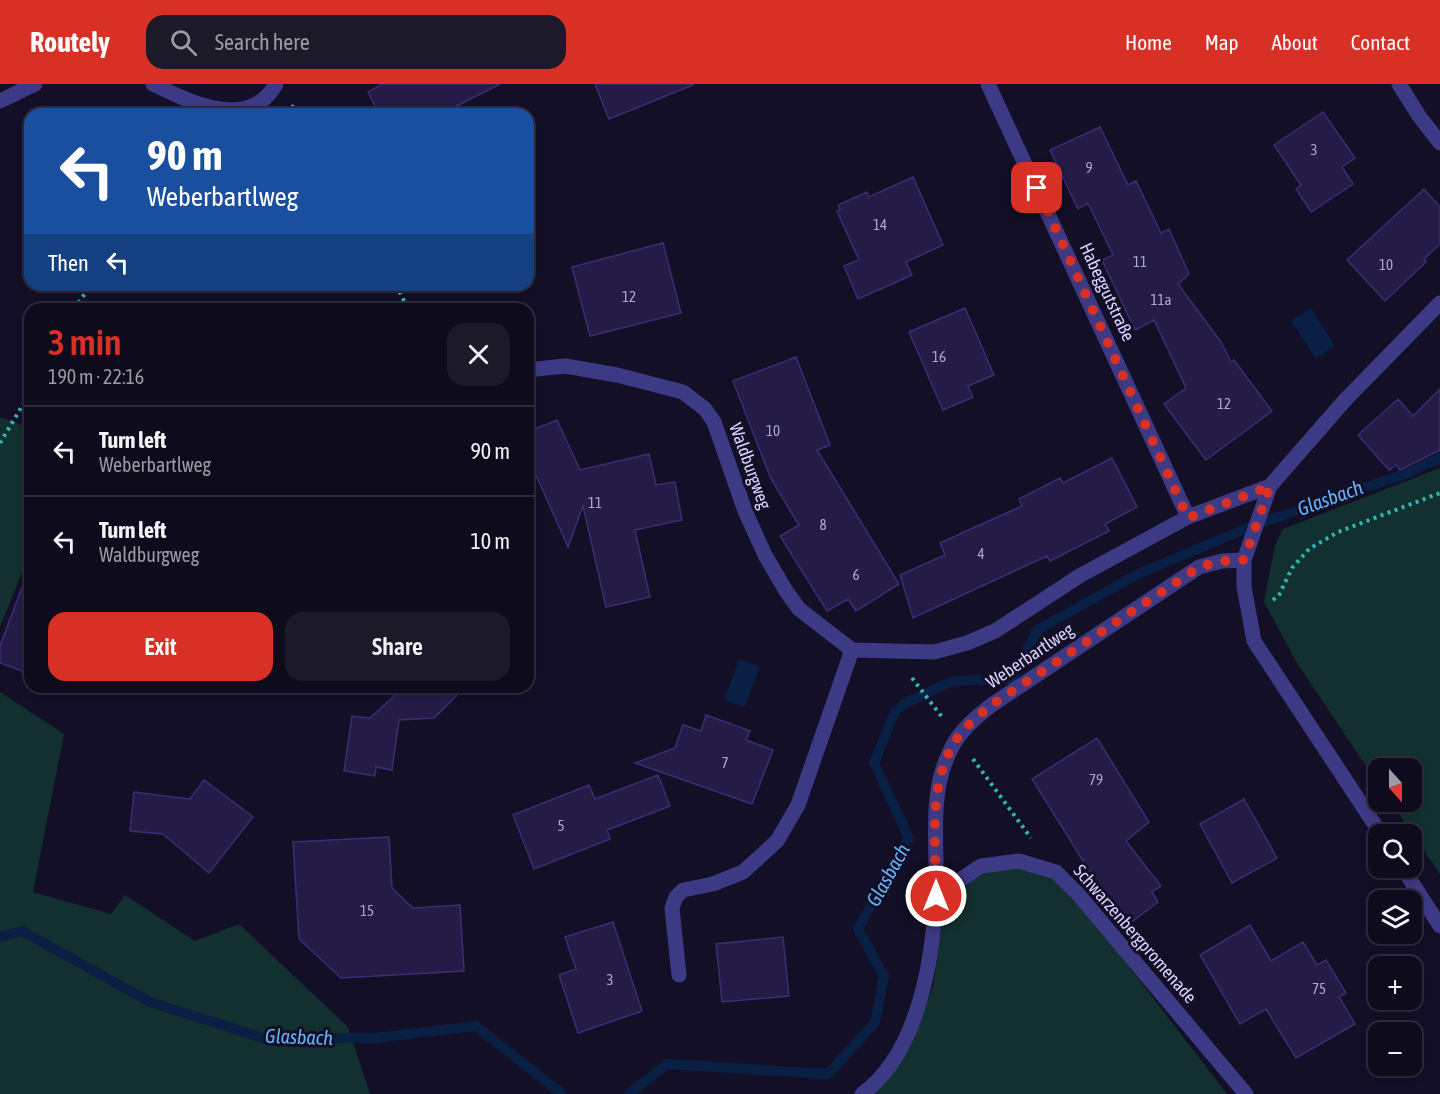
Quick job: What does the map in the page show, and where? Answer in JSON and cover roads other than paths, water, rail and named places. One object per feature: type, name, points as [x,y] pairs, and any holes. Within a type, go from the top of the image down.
[{"type":"street","points":[[0,101],[35,84]]},
{"type":"street","points":[[153,84],[207,107],[215,108]]},
{"type":"street","points":[[248,108],[260,103],[276,84]]},
{"type":"street","name":"Habeggutstraße","points":[[988,84],[1188,518]]},
{"type":"street","points":[[1399,84],[1419,116],[1440,143]]},
{"type":"street","points":[[1374,824],[1254,641],[1244,586],[1244,560],[1270,486],[1346,399],[1440,303]]},
{"type":"street","name":"Waldburgweg","points":[[534,369],[565,366],[617,375],[683,392],[705,409],[714,422],[745,511],[765,555],[786,591],[799,609],[852,650]]},
{"type":"street","points":[[679,975],[673,902],[683,890],[723,881],[743,872],[770,850],[783,833],[807,781],[852,650],[934,652],[967,643],[995,631],[1081,575],[1188,518],[1270,486]]},
{"type":"street","name":"Weberbartlweg","points":[[862,1094],[891,1066],[909,1029],[927,977],[936,896],[937,790],[949,752],[957,738],[976,717],[993,704],[1199,567],[1222,561],[1244,560]]},
{"type":"street","name":"Schwarzenbergpromenade","points":[[936,896],[981,866],[1019,861],[1056,872],[1078,894],[1246,1094]]},
{"type":"street","points":[[1409,878],[1440,926]]},
{"type":"water","points":[[1311,308],[1335,346],[1316,359],[1291,321]]},
{"type":"water","points":[[739,659],[760,666],[745,707],[724,700]]},
{"type":"waterway","name":"Glasbach","points":[[629,1094],[667,1064],[828,1074],[875,1023],[884,976],[858,929],[909,838],[874,763],[895,711],[908,702],[953,681],[1013,679],[1037,630],[1138,574],[1255,525],[1405,474],[1440,458]]},
{"type":"waterway","name":"Glasbach","points":[[0,937],[22,931],[150,1002],[266,1039],[374,1038],[476,1026],[562,1094]]}]
